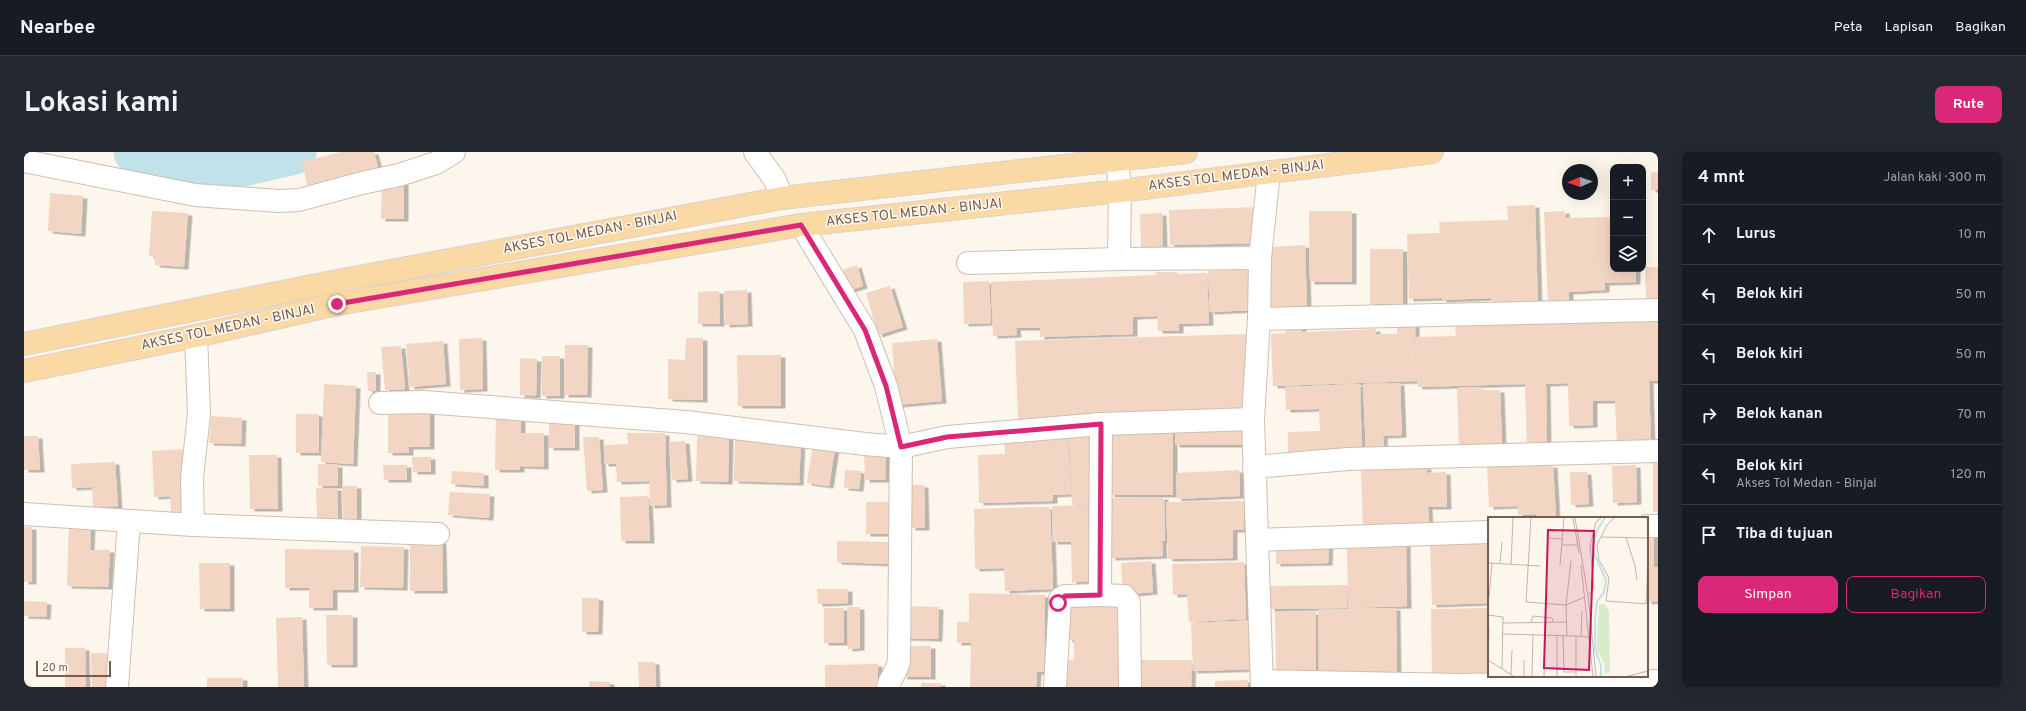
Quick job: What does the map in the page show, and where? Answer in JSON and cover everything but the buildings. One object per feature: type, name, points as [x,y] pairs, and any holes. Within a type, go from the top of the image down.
[{"type":"main road","name":"AKSES TOL MEDAN - BINJAI","points":[[24,344],[319,284],[782,198],[1186,152]]},
{"type":"main road","name":"AKSES TOL MEDAN - BINJAI","points":[[24,371],[196,336],[337,304],[801,225],[1120,191],[1432,152]]},
{"type":"street","points":[[24,160],[195,195],[280,201],[300,200],[362,183],[399,175],[436,163],[454,152]]},
{"type":"street","points":[[755,152],[775,180],[782,198]]},
{"type":"street","points":[[1117,160],[1120,191],[1120,258]]},
{"type":"street","points":[[1269,172],[1260,258],[1259,319],[1253,419],[1262,684],[1460,685],[1658,681]]},
{"type":"street","points":[[801,225],[865,330],[886,386],[901,447],[899,660],[897,669],[891,678],[888,687]]},
{"type":"street","points":[[968,263],[1120,258],[1260,258]]},
{"type":"street","points":[[1259,319],[1658,310]]},
{"type":"street","points":[[193,525],[192,478],[199,414],[196,336]]},
{"type":"street","points":[[380,403],[424,402],[686,422],[901,447],[947,437],[1101,424],[1253,419]]},
{"type":"street","points":[[1100,595],[1101,424]]},
{"type":"street","points":[[1254,467],[1348,460],[1658,451]]},
{"type":"street","points":[[24,514],[129,522],[438,534]]},
{"type":"street","points":[[117,687],[129,522]]},
{"type":"street","points":[[1258,540],[1488,532]]},
{"type":"street","points":[[1055,687],[1058,603],[1060,599],[1065,596],[1100,595],[1124,596],[1129,602],[1130,687]]},
{"type":"waterway","points":[[136,152],[173,163],[238,165],[294,152]]},
{"type":"route","points":[[337,304],[801,225],[865,330],[886,386],[901,447],[947,437],[1101,424],[1100,595],[1065,596],[1060,599],[1058,603]]}]
